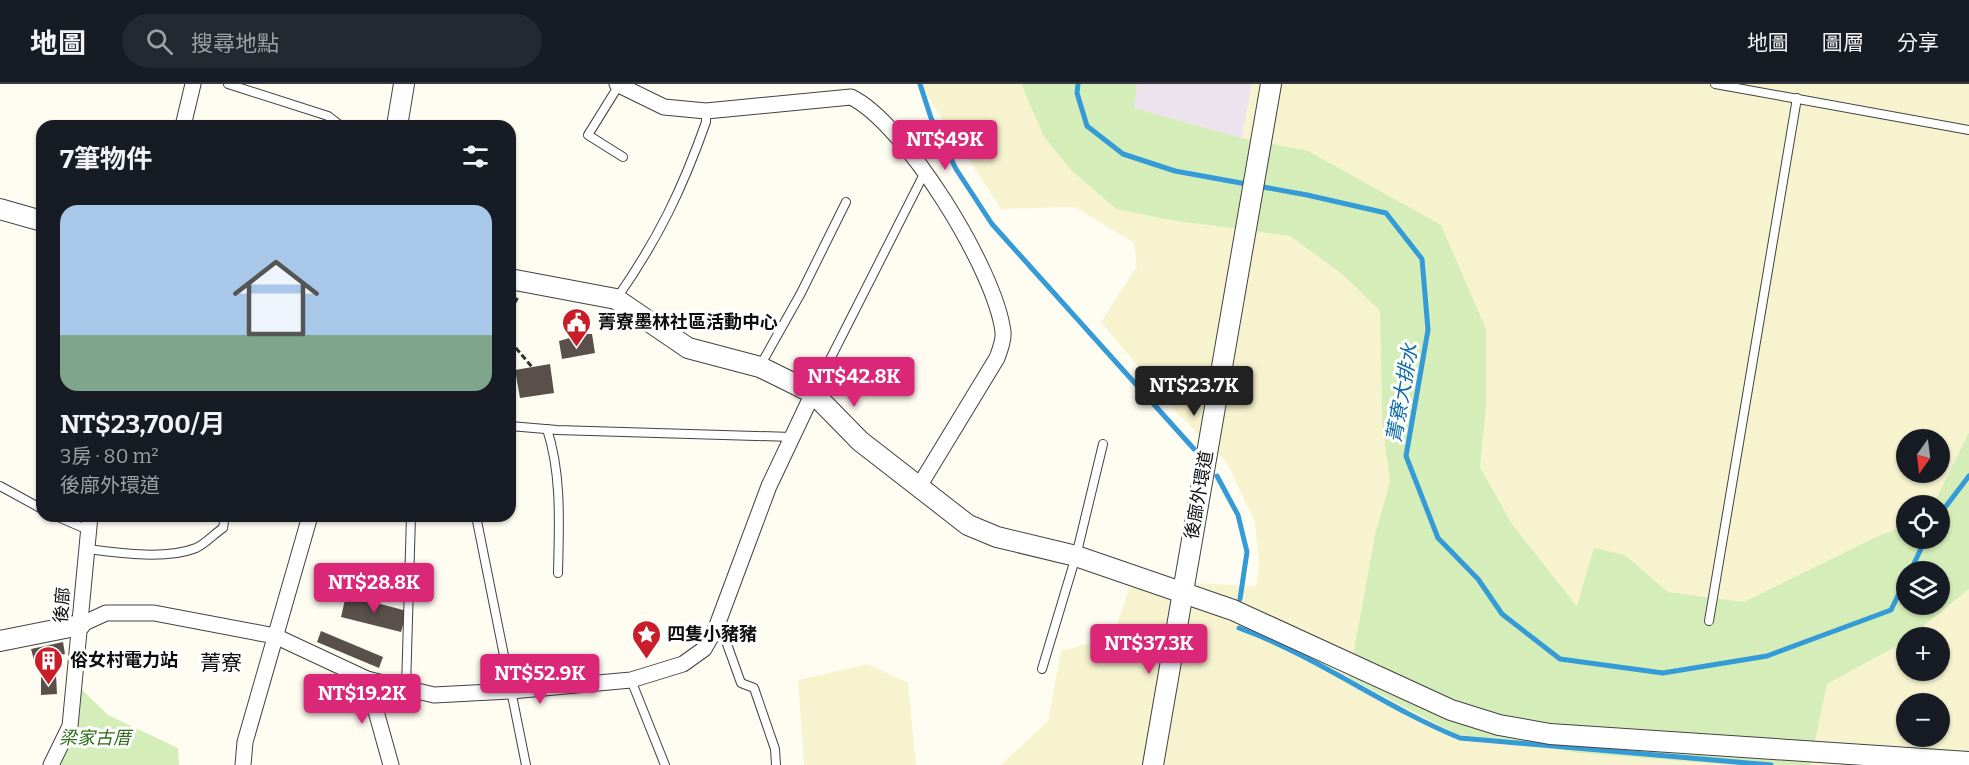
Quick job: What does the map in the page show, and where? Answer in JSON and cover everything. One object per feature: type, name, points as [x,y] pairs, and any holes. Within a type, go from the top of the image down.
[{"type":"street","points":[[184,120],[193,84]]},
{"type":"street","points":[[399,120],[404,84]]},
{"type":"street","points":[[618,84],[664,106],[706,111],[851,97],[866,104],[926,171],[972,249],[999,310],[1004,335],[997,358],[918,489]]},
{"type":"street","name":"後廍外環道","points":[[1153,765],[1271,84]]},
{"type":"street","points":[[0,209],[36,219]]},
{"type":"street","points":[[516,280],[616,299],[688,348],[760,367],[813,393],[860,441],[918,489],[968,525],[997,537],[1076,556],[1233,610],[1451,710],[1499,725],[1550,734],[1969,762]]},
{"type":"street","points":[[0,641],[80,625],[106,613],[154,613],[275,636],[367,679],[406,690],[434,694],[511,692],[631,680],[682,664],[705,649],[716,628],[761,503],[813,393]]},
{"type":"street","points":[[243,765],[245,742],[308,522]]},
{"type":"street","name":"後廍","points":[[51,765],[70,726],[89,523]]},
{"type":"street","points":[[367,679],[391,765]]},
{"type":"lane","points":[[228,84],[328,116],[333,120]]},
{"type":"lane","points":[[618,84],[588,135],[623,157]]},
{"type":"lane","points":[[1715,84],[1969,130]]},
{"type":"lane","points":[[1709,621],[1797,98]]},
{"type":"lane","points":[[616,299],[644,258],[677,200],[706,122],[706,111]]},
{"type":"lane","points":[[813,393],[926,171]]},
{"type":"lane","points":[[760,367],[801,293],[846,202]]},
{"type":"lane","points":[[516,426],[792,437]]},
{"type":"lane","points":[[547,429],[555,454],[559,503],[558,573]]},
{"type":"lane","points":[[1042,669],[1076,556],[1103,444]]},
{"type":"lane","points":[[0,486],[36,506]]},
{"type":"lane","points":[[87,549],[123,554],[177,553],[198,547],[223,528],[224,522]]},
{"type":"lane","points":[[406,690],[411,604],[411,522]]},
{"type":"lane","points":[[477,522],[526,765]]},
{"type":"lane","points":[[716,628],[723,633],[741,683],[754,688],[775,749],[776,765]]},
{"type":"lane","points":[[631,680],[665,765]]},
{"type":"path","points":[[516,348],[532,367]]},
{"type":"shaded area","points":[[920,84],[1021,84],[1044,137],[1072,171],[1116,209],[1170,220],[1290,236],[1342,274],[1380,311],[1382,423],[1390,481],[1375,535],[1349,679],[1456,734],[1580,753],[1732,765],[1001,765],[1048,721],[1061,651],[1113,637],[1132,580],[1256,586],[1259,564],[1255,522],[1227,463],[1169,404],[1101,322],[1137,266],[1134,243],[1075,207],[1001,209]]},
{"type":"shaded area","points":[[1137,84],[1252,84],[1242,138],[1133,108]]},
{"type":"shaded area","points":[[1252,84],[1969,84],[1969,432],[1950,471],[1950,429],[1896,429],[1896,483],[1944,483],[1938,495],[1896,495],[1896,529],[1744,602],[1668,592],[1625,555],[1594,549],[1578,607],[1512,524],[1480,467],[1486,408],[1242,138]]},
{"type":"shaded area","points":[[1969,589],[1969,765],[1810,765],[1827,684],[1896,646],[1896,681],[1950,681],[1950,627],[1922,627],[1937,615],[1950,615],[1950,604]]},
{"type":"shaded area","points":[[868,664],[908,683],[916,765],[804,765],[798,680]]},
{"type":"green space","points":[[1021,84],[1137,84],[1134,108],[1242,138],[1308,151],[1441,225],[1486,329],[1486,408],[1480,467],[1512,524],[1577,606],[1594,548],[1625,555],[1668,592],[1744,602],[1896,529],[1896,549],[1950,549],[1950,495],[1938,495],[1944,483],[1950,483],[1950,471],[1969,432],[1969,589],[1950,604],[1950,561],[1896,561],[1896,615],[1937,615],[1922,627],[1896,627],[1896,646],[1827,684],[1810,765],[1732,765],[1580,753],[1456,734],[1349,678],[1375,535],[1390,481],[1382,423],[1380,311],[1342,274],[1290,236],[1170,220],[1116,209],[1072,171],[1044,137]]},
{"type":"green space","name":"梁家古厝","points":[[79,687],[108,715],[178,748],[179,765],[51,765]]},
{"type":"building","name":"菁寮墨林社區活動中心","points":[[583,334],[592,334],[595,353],[562,359],[559,341]]},
{"type":"building","points":[[550,364],[554,393],[520,398],[516,370]]},
{"type":"building","points":[[346,595],[407,611],[401,632],[341,617]]},
{"type":"building","points":[[321,631],[383,657],[379,668],[317,642]]},
{"type":"building","points":[[63,642],[65,654],[34,660],[31,649]]},
{"type":"building","name":"俗女村電力站","points":[[41,675],[56,675],[57,694],[41,695]]},
{"type":"waterway","points":[[920,84],[931,118],[956,169],[992,224],[1194,449]]},
{"type":"waterway","name":"菁寮大排水","points":[[1078,84],[1077,93],[1087,126],[1123,154],[1175,171],[1307,195],[1386,213],[1422,259],[1428,330],[1406,456],[1438,538],[1478,579],[1502,614],[1560,659],[1663,673],[1767,656],[1891,610],[1896,600]]},
{"type":"waterway","points":[[1217,476],[1238,515],[1247,552],[1240,599]]},
{"type":"waterway","name":"菁寮大排水","points":[[1950,501],[1969,476]]},
{"type":"waterway","name":"菁寮大排水","points":[[1915,561],[1921,549]]},
{"type":"waterway","points":[[1239,628],[1268,639],[1404,712],[1460,738],[1771,765]]},
{"type":"place","name":"菁寮墨林社區活動中心","points":[[577,348]]},
{"type":"place","name":"四隻小豬豬","points":[[646,660]]},
{"type":"place","name":"俗女村電力站","points":[[49,686]]},
{"type":"district","name":"菁寮","points":[[221,663]]}]
